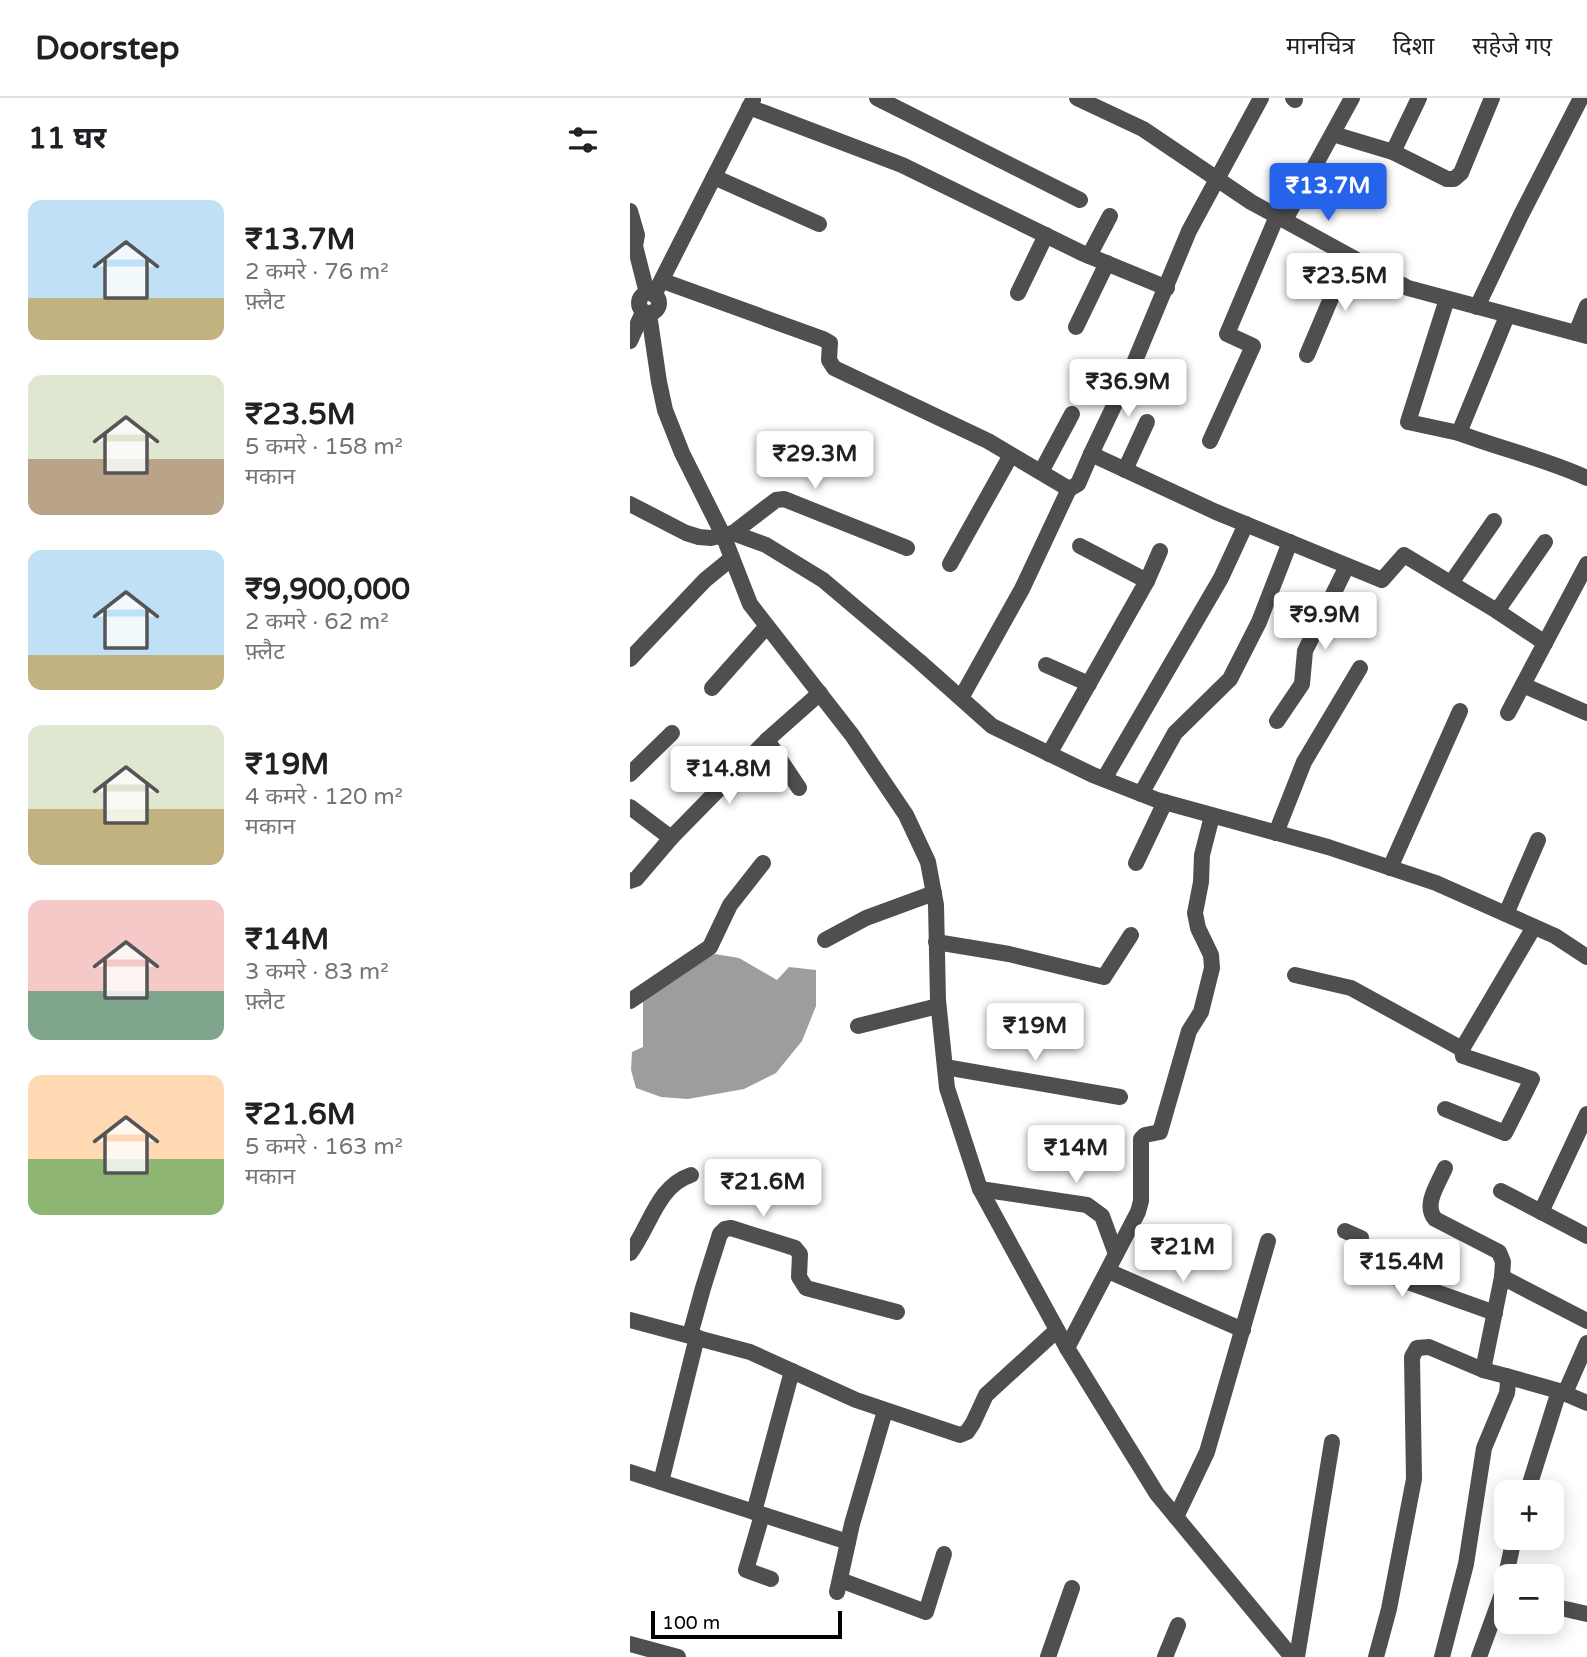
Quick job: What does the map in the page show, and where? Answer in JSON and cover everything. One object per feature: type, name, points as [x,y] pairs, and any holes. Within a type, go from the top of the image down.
[{"type":"street","points":[[877,98],[1080,201]]},
{"type":"street","points":[[1077,98],[1105,104],[1281,218],[1408,288],[1581,334],[1587,306]]},
{"type":"street","points":[[961,698],[1022,589],[1069,489],[1078,484],[1167,288],[1189,231],[1261,98]]},
{"type":"street","points":[[1209,440],[1253,346],[1227,334],[1281,218],[1334,134],[1352,98]]},
{"type":"street","points":[[1393,152],[1419,98]]},
{"type":"street","points":[[1334,134],[1393,152],[1447,179],[1454,179],[1461,173],[1492,98]]},
{"type":"street","points":[[1477,307],[1581,98]]},
{"type":"street","points":[[1167,288],[1089,256],[902,165],[752,103],[655,290],[641,297],[639,303],[646,313],[665,410],[682,453],[728,534],[732,558],[750,604],[852,735],[906,815],[928,862],[934,893],[938,1006],[947,1088],[980,1189],[1067,1349],[1157,1494],[1292,1657]]},
{"type":"street","points":[[715,177],[819,224]]},
{"type":"street","points":[[630,211],[636,230],[633,243],[655,290],[823,338],[830,343],[829,360],[834,368],[988,441],[1069,489]]},
{"type":"street","points":[[1089,256],[1110,216]]},
{"type":"street","points":[[1018,293],[1046,235]]},
{"type":"street","points":[[1307,355],[1349,256]]},
{"type":"street","points":[[1076,327],[1107,263]]},
{"type":"street","points":[[1447,299],[1408,422],[1459,433],[1492,446],[1562,466],[1587,478]]},
{"type":"street","points":[[630,341],[646,313]]},
{"type":"street","points":[[1459,433],[1507,316]]},
{"type":"street","points":[[1041,472],[1072,414]]},
{"type":"street","points":[[1125,470],[1147,422]]},
{"type":"street","points":[[1091,454],[1246,524],[1382,580],[1405,555],[1545,643]]},
{"type":"street","points":[[950,564],[1011,455]]},
{"type":"street","points":[[630,504],[686,533],[711,538],[728,534],[776,500],[784,499],[907,548]]},
{"type":"street","points":[[1451,583],[1494,521]]},
{"type":"street","points":[[1104,779],[1221,578],[1246,524]]},
{"type":"street","points":[[728,534],[766,545],[823,580],[992,726],[1141,794],[1436,883],[1555,936],[1587,957]]},
{"type":"street","points":[[1141,794],[1175,733],[1230,679],[1259,622],[1290,542]]},
{"type":"street","points":[[1497,611],[1545,542]]},
{"type":"street","points":[[1080,546],[1147,581]]},
{"type":"street","points":[[1049,754],[1147,581],[1160,551]]},
{"type":"street","points":[[633,651],[705,580],[732,558]]},
{"type":"street","points":[[1508,713],[1587,564]]},
{"type":"street","points":[[1277,721],[1301,684],[1305,651],[1347,566]]},
{"type":"street","points":[[712,688],[767,626]]},
{"type":"street","points":[[1046,665],[1089,684]]},
{"type":"street","points":[[1276,833],[1304,762],[1360,668]]},
{"type":"street","points":[[1522,685],[1587,713]]},
{"type":"street","points":[[630,881],[635,880],[671,838],[767,740],[820,693]]},
{"type":"street","points":[[1390,868],[1460,711]]},
{"type":"street","points":[[630,774],[672,733]]},
{"type":"street","points":[[767,740],[799,788]]},
{"type":"street","points":[[1136,863],[1165,802]]},
{"type":"street","points":[[630,807],[671,838]]},
{"type":"street","points":[[1067,1349],[1135,1219],[1142,1201],[1141,1139],[1145,1135],[1160,1132],[1189,1031],[1201,1012],[1212,968],[1211,955],[1198,928],[1195,913],[1201,882],[1202,855],[1212,816]]},
{"type":"street","points":[[1506,914],[1538,840]]},
{"type":"street","points":[[630,1001],[710,947],[730,905],[763,863]]},
{"type":"street","points":[[825,940],[866,918],[934,893]]},
{"type":"street","points":[[1445,1109],[1505,1133],[1532,1079],[1463,1056],[1462,1049],[1534,927]]},
{"type":"street","points":[[936,942],[1009,954],[1104,977],[1131,935]]},
{"type":"street","points":[[1296,975],[1351,988],[1428,1033],[1462,1049]]},
{"type":"street","points":[[858,1026],[938,1006]]},
{"type":"street","points":[[945,1067],[1120,1097]]},
{"type":"street","points":[[1541,1212],[1587,1114]]},
{"type":"street","points":[[1445,1168],[1429,1206],[1429,1213],[1435,1219],[1499,1252],[1503,1262],[1483,1370]]},
{"type":"street","points":[[630,1253],[668,1188],[677,1180],[691,1175]]},
{"type":"street","points":[[980,1189],[1087,1205],[1102,1216],[1116,1254]]},
{"type":"street","points":[[1501,1191],[1587,1236]]},
{"type":"street","points":[[661,1482],[694,1336],[720,1234],[725,1229],[731,1228],[795,1248],[800,1254],[799,1276],[806,1288],[897,1312]]},
{"type":"street","points":[[1345,1231],[1361,1238],[1358,1260],[1360,1265],[1495,1313]]},
{"type":"street","points":[[1176,1517],[1208,1452],[1268,1241]]},
{"type":"street","points":[[1108,1271],[1242,1330]]},
{"type":"street","points":[[1502,1277],[1587,1321]]},
{"type":"street","points":[[630,1320],[750,1352],[886,1411],[960,1435],[967,1432],[973,1423],[986,1395],[1057,1330]]},
{"type":"street","points":[[1532,1480],[1562,1392],[1587,1343]]},
{"type":"street","points":[[1376,1657],[1389,1609],[1412,1490],[1415,1456],[1412,1357],[1415,1350],[1421,1346],[1429,1347],[1483,1370],[1562,1392],[1587,1403]]},
{"type":"street","points":[[771,1579],[746,1570],[792,1371]]},
{"type":"street","points":[[1442,1657],[1466,1563],[1484,1448],[1507,1393],[1506,1376]]},
{"type":"street","points":[[886,1411],[838,1586],[926,1612],[944,1554]]},
{"type":"street","points":[[1292,1657],[1332,1442]]},
{"type":"street","points":[[630,1472],[848,1542]]},
{"type":"street","points":[[1048,1657],[1072,1588]]},
{"type":"street","points":[[1564,1608],[1587,1614]]},
{"type":"street","points":[[1479,1657],[1494,1619]]},
{"type":"street","points":[[1165,1657],[1178,1625]]},
{"type":"street","points":[[630,1644],[678,1657]]},
{"type":"shaded area","points":[[715,954],[739,958],[777,980],[789,967],[816,970],[816,1006],[802,1041],[776,1073],[744,1089],[688,1099],[661,1097],[636,1088],[631,1070],[632,1052],[643,1047],[643,999],[690,963]]}]
